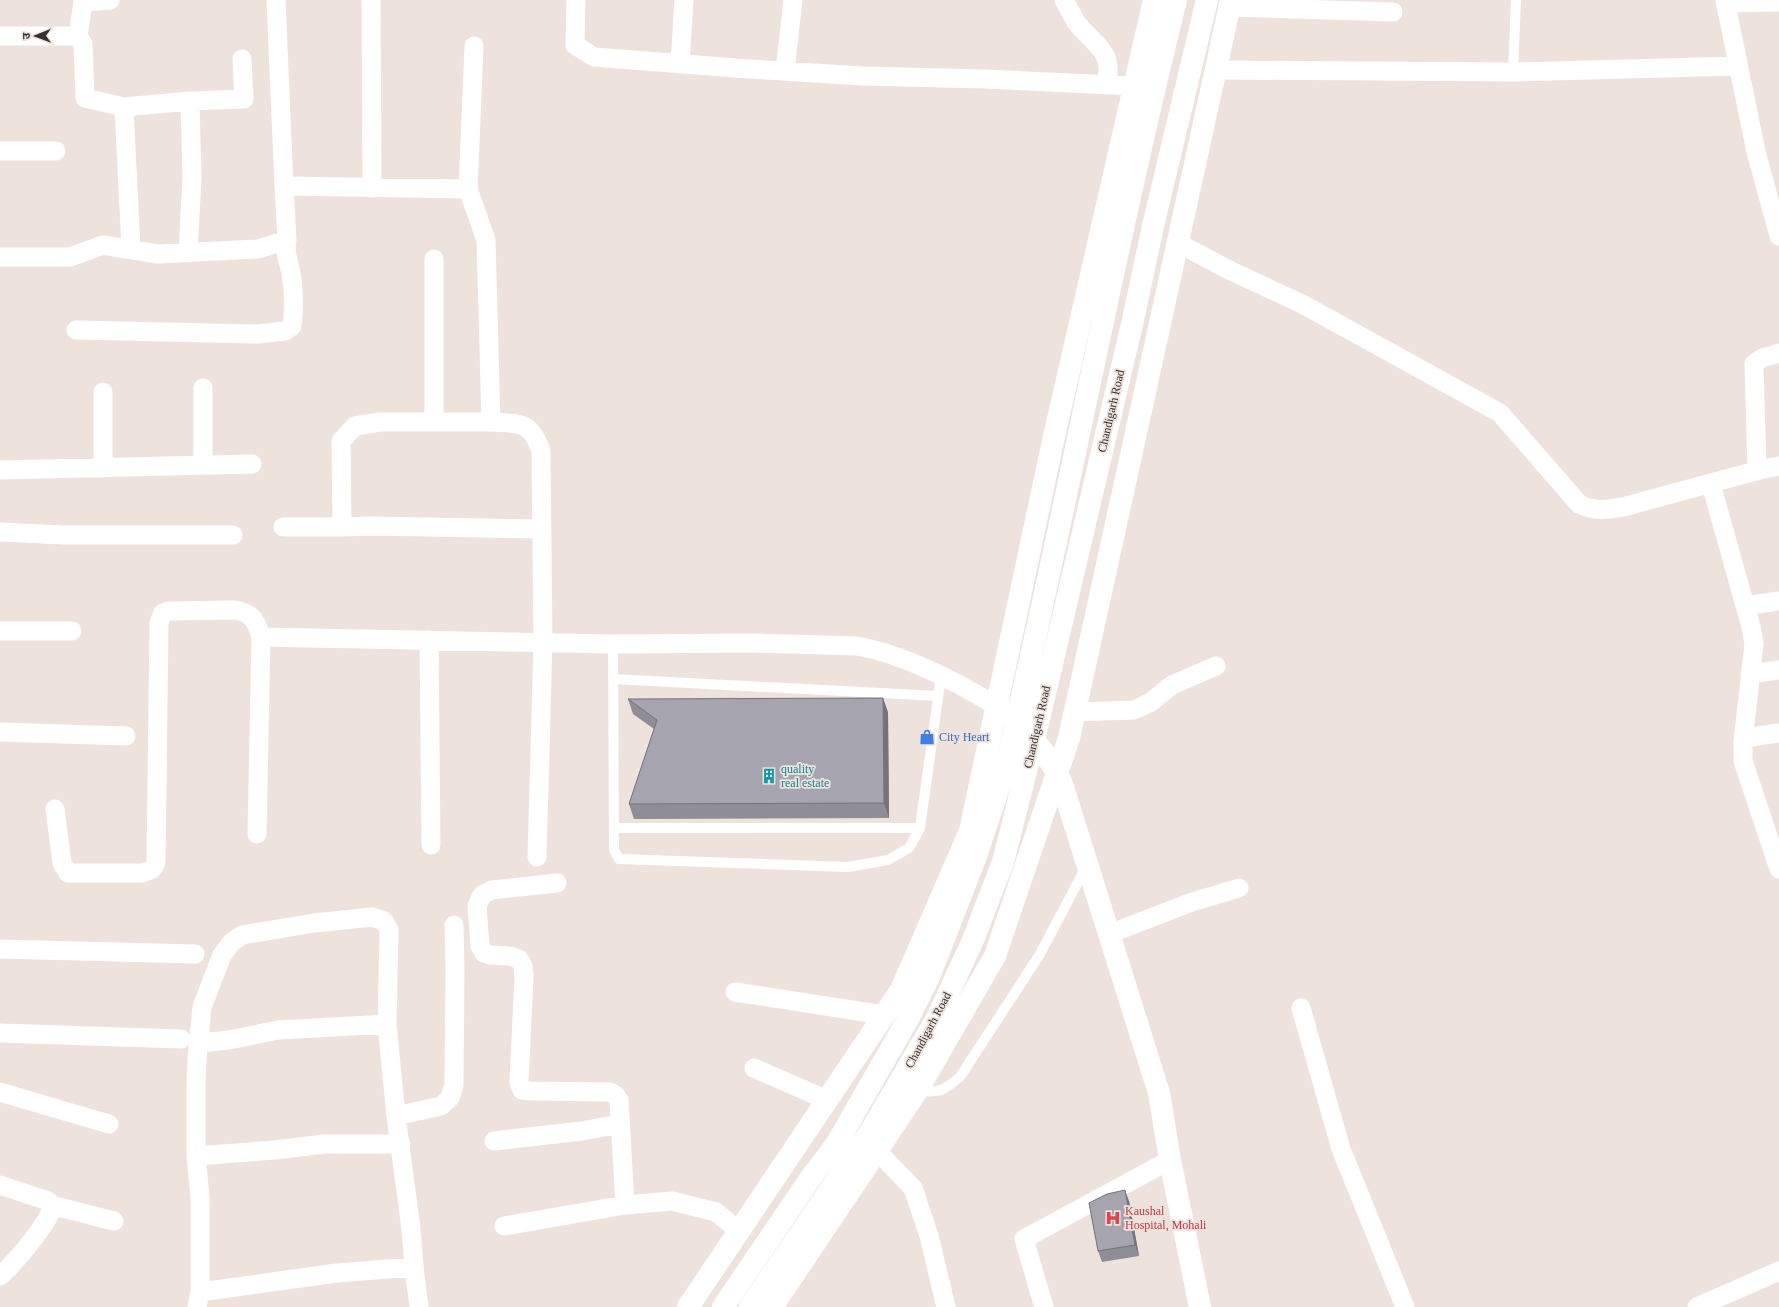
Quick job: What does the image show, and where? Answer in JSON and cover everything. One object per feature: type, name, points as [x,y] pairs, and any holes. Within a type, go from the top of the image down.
[{"type":"main road","points":[[688,1307],[901,990],[970,830],[1053,441],[1154,0]]},
{"type":"main road","points":[[723,1307],[810,1179],[837,1144],[859,1107],[908,1019],[929,977],[976,856],[1006,766],[1017,720],[1090,386],[1108,291],[1176,0]]},
{"type":"main road","name":"Chandigarh Road","points":[[750,1307],[870,1132],[938,1018],[973,940],[1004,862],[1034,740],[1207,0]]},
{"type":"main road","points":[[772,1307],[917,1091],[995,956],[1069,738],[1230,3]]},
{"type":"main road","points":[[996,706],[1027,732],[1057,771],[1159,1093],[1170,1160],[1200,1307]]},
{"type":"street","points":[[110,0],[83,2],[78,36],[83,44],[85,98],[124,106],[244,99],[242,59]]},
{"type":"street","points":[[76,330],[257,334],[285,331],[292,326],[294,309],[292,278],[285,247],[287,240],[276,0]]},
{"type":"street","points":[[372,0],[372,188]]},
{"type":"street","points":[[576,0],[575,45],[594,58],[863,76],[985,79],[1134,86]]},
{"type":"street","points":[[680,64],[684,0]]},
{"type":"street","points":[[785,71],[793,0]]},
{"type":"street","points":[[1064,0],[1076,22],[1104,53],[1109,71],[1106,85]]},
{"type":"street","points":[[1779,2],[1725,2],[1756,152],[1779,236]]},
{"type":"street","points":[[1230,3],[1393,12]]},
{"type":"street","points":[[0,36],[78,36]]},
{"type":"street","points":[[474,46],[468,189],[486,240],[491,422]]},
{"type":"street","points":[[1216,70],[1513,72],[1738,66]]},
{"type":"street","points":[[188,252],[192,178],[190,101]]},
{"type":"street","points":[[124,106],[130,249]]},
{"type":"street","points":[[0,151],[56,151]]},
{"type":"street","points":[[284,186],[468,189]]},
{"type":"street","points":[[0,257],[70,257],[104,245],[158,254],[258,249],[287,240]]},
{"type":"street","points":[[1178,243],[1229,270],[1304,304],[1500,413],[1579,504],[1591,509],[1603,510],[1623,507],[1779,466]]},
{"type":"street","points":[[434,259],[434,422]]},
{"type":"street","points":[[1757,471],[1754,364],[1762,358],[1779,353]]},
{"type":"street","points":[[203,388],[203,465]]},
{"type":"street","points":[[103,392],[103,468]]},
{"type":"street","points":[[342,526],[340,441],[355,426],[380,422],[491,422],[527,426],[536,437],[541,451],[544,642],[537,857]]},
{"type":"street","points":[[0,470],[252,464]]},
{"type":"street","points":[[1711,484],[1754,644],[1743,761],[1779,869]]},
{"type":"street","points":[[283,527],[371,526],[542,529]]},
{"type":"street","points":[[0,532],[64,535],[233,535]]},
{"type":"street","points":[[1745,606],[1779,601]]},
{"type":"street","points":[[55,808],[62,863],[68,873],[135,873],[151,870],[156,861],[159,623],[161,616],[165,611],[173,610],[235,610],[244,612],[251,616],[257,623],[261,637],[257,834]]},
{"type":"street","points":[[0,631],[72,631]]},
{"type":"street","points":[[261,637],[613,644],[757,643],[857,646],[892,656],[941,676],[996,706]]},
{"type":"street","points":[[429,640],[431,845]]},
{"type":"street","points":[[1075,712],[1134,710],[1151,702],[1172,685],[1216,666]]},
{"type":"street","points":[[1750,674],[1779,670]]},
{"type":"street","points":[[0,732],[126,736]]},
{"type":"street","points":[[1744,738],[1779,733]]},
{"type":"street","points":[[557,883],[492,890],[482,895],[477,906],[480,946],[484,953],[490,955],[519,958],[523,966],[524,977],[519,1082],[522,1090],[610,1092],[619,1100],[625,1205]]},
{"type":"street","points":[[1109,934],[1192,902],[1239,888]]},
{"type":"street","points":[[414,1267],[337,1273],[198,1300],[200,1197],[196,1156],[196,1086],[190,1041],[222,955],[231,943],[242,935],[314,923],[372,917],[384,921],[389,930],[387,1024],[396,1116],[401,1144],[418,1293],[418,1307]]},
{"type":"street","points":[[396,1116],[441,1106],[450,1098],[454,1085],[456,970],[454,925]]},
{"type":"street","points":[[0,949],[195,954]]},
{"type":"street","points":[[735,992],[884,1015]]},
{"type":"street","points":[[1301,1008],[1341,1149],[1405,1307]]},
{"type":"street","points":[[0,1033],[190,1041],[229,1040],[278,1030],[387,1024]]},
{"type":"street","points":[[754,1068],[827,1100]]},
{"type":"street","points":[[0,1092],[109,1124]]},
{"type":"street","points":[[494,1141],[582,1131],[620,1124]]},
{"type":"street","points":[[196,1156],[275,1150],[324,1144],[401,1144]]},
{"type":"street","points":[[877,1151],[913,1188],[929,1236],[946,1307]]},
{"type":"street","points":[[1044,1307],[1024,1239],[1170,1160]]},
{"type":"street","points":[[0,1185],[48,1202],[51,1205],[114,1221]]},
{"type":"street","points":[[504,1226],[625,1205],[672,1201],[716,1212],[739,1231]]},
{"type":"street","points":[[0,1276],[33,1238],[51,1212],[51,1205]]},
{"type":"street","points":[[1696,1307],[1718,1302],[1779,1271]]},
{"type":"lane","points":[[1513,72],[1516,0]]},
{"type":"lane","points":[[613,644],[614,850],[619,860],[848,866],[888,860],[910,848],[920,828],[941,676]]},
{"type":"lane","points":[[613,679],[938,696]]},
{"type":"lane","points":[[614,828],[920,828]]},
{"type":"lane","points":[[917,1091],[936,1092],[947,1088],[960,1077],[1040,954],[1087,865]]},
{"type":"building","name":"quality real estate","points":[[883,698],[884,803],[629,804],[657,720],[628,699]]},
{"type":"building","points":[[1125,1190],[1135,1245],[1098,1251],[1089,1203],[1107,1194]]},
{"type":"place","name":"City Heart","points":[[927,737]]},
{"type":"place","name":"quality real estate","points":[[769,776]]},
{"type":"place","name":"Kaushal Hospital, Mohali","points":[[1113,1218]]}]
